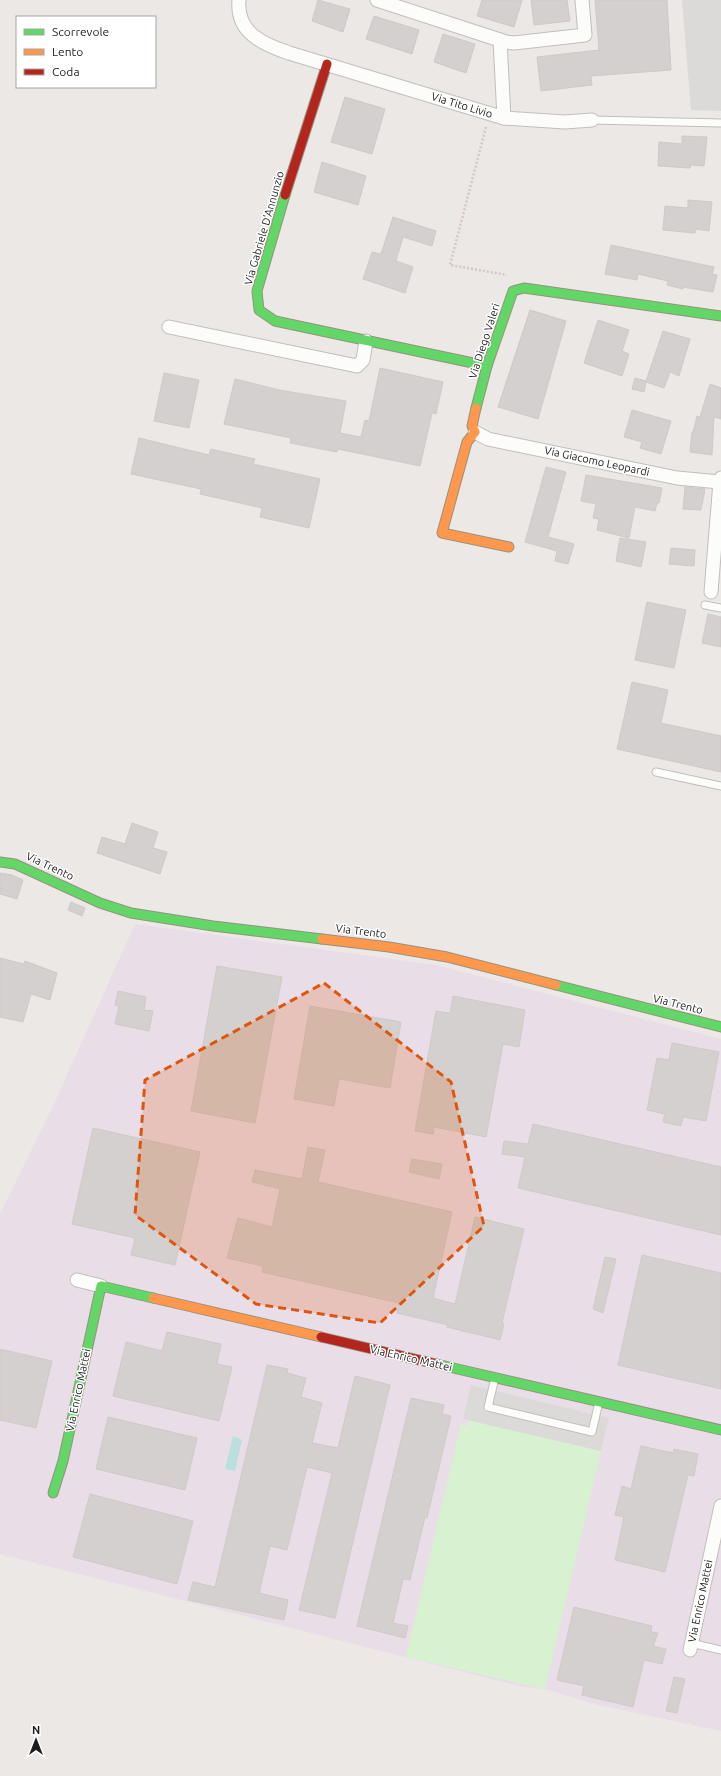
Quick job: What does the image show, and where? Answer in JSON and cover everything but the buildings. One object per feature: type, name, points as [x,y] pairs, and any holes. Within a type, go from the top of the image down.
[{"type":"street","name":"Via Tito Livio","points":[[239,0],[238,11],[247,31],[264,44],[504,118],[565,122],[592,120]]},
{"type":"street","points":[[377,0],[500,40],[514,42],[585,35],[582,0]]},
{"type":"street","points":[[500,40],[504,118]]},
{"type":"street","name":"Via Gabriele D'Annunzio","points":[[327,64],[300,146],[257,291],[259,310],[275,321],[487,366]]},
{"type":"street","name":"Via Diego Valeri","points":[[475,432],[472,426],[473,420],[487,366],[513,291],[524,288],[721,316]]},
{"type":"street","points":[[169,327],[354,366],[360,364],[363,360],[366,340]]},
{"type":"street","points":[[475,432],[467,442],[442,533],[509,547]]},
{"type":"street","name":"Via Giacomo Leopardi","points":[[475,432],[488,439],[677,478],[720,482]]},
{"type":"street","points":[[711,592],[721,478]]},
{"type":"street","name":"Via Trento","points":[[0,862],[15,864],[100,903],[131,913],[213,926],[389,947],[447,957],[721,1027]]},
{"type":"street","name":"Via Enrico Mattei","points":[[77,1280],[721,1430]]},
{"type":"street","name":"Via Enrico Mattei","points":[[53,1493],[63,1461],[101,1286]]},
{"type":"street","name":"Via Enrico Mattei","points":[[690,1646],[721,1506]]},
{"type":"lane","name":"Via Tito Livio","points":[[592,120],[721,123]]},
{"type":"lane","points":[[705,604],[721,608]]},
{"type":"lane","points":[[656,772],[721,786]]},
{"type":"lane","points":[[495,1378],[488,1407],[592,1432],[599,1402]]},
{"type":"lane","points":[[690,1646],[721,1650]]},
{"type":"path","points":[[487,123],[450,265],[511,276]]},
{"type":"highlighted area","points":[[324,983],[451,1082],[484,1226],[380,1323],[256,1304],[135,1215],[145,1080]]},
{"type":"shaded area","points":[[682,0],[721,0],[721,111],[691,110]]},
{"type":"shaded area","points":[[135,924],[436,965],[721,1039],[721,1731],[598,1705],[545,1689],[519,1686],[0,1554],[0,1214],[54,1104]]},
{"type":"shaded area","points":[[471,1385],[609,1418],[601,1451],[463,1419]]},
{"type":"green space","points":[[469,1420],[601,1451],[545,1689],[406,1657],[461,1424],[468,1426]]},
{"type":"water","points":[[233,1436],[242,1440],[235,1471],[225,1469]]},
{"type":"traffic: fast","points":[[285,195],[257,291],[259,310],[275,321],[487,366]]},
{"type":"traffic: fast","points":[[476,408],[487,366],[513,291],[524,288],[721,316]]},
{"type":"traffic: fast","points":[[0,862],[15,864],[100,903],[131,913],[213,926],[322,939]]},
{"type":"traffic: fast","points":[[556,985],[721,1027]]},
{"type":"traffic: fast","points":[[53,1493],[63,1461],[101,1286],[153,1298]]},
{"type":"traffic: fast","points":[[436,1364],[721,1430]]},
{"type":"traffic: slow","points":[[476,408],[472,426],[475,432],[467,442],[442,533],[509,547]]},
{"type":"traffic: slow","points":[[322,939],[389,947],[447,957],[556,985]]},
{"type":"traffic: slow","points":[[153,1298],[321,1337]]},
{"type":"traffic: jam","points":[[285,195],[327,64]]},
{"type":"traffic: jam","points":[[321,1337],[436,1364]]}]
